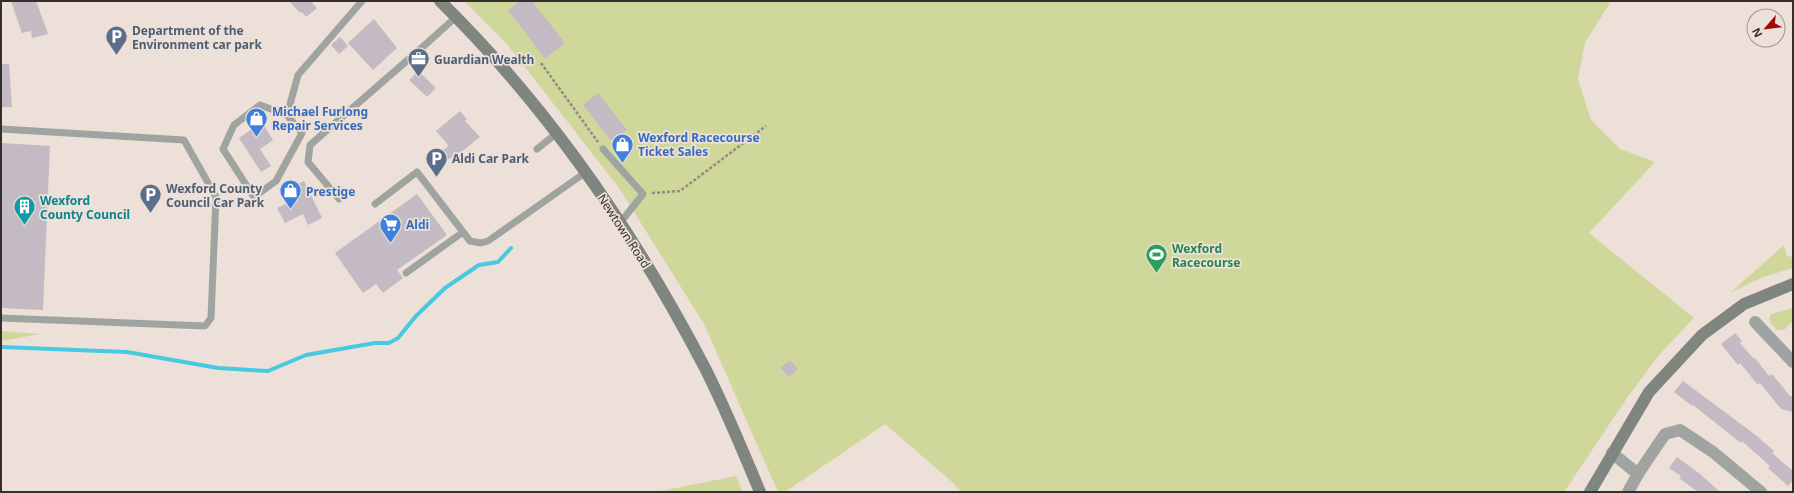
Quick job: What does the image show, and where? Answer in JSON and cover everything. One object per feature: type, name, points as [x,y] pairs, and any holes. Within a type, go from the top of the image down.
[{"type":"main road","name":"Newtown Road","points":[[440,1],[456,16],[532,100],[586,172],[620,223],[656,280],[706,371],[760,492]]},
{"type":"main road","points":[[1590,492],[1649,392],[1702,335],[1744,304],[1793,284]]},
{"type":"street","points":[[1755,322],[1793,362]]},
{"type":"street","points":[[1628,492],[1638,474],[1665,434],[1680,430],[1713,452],[1761,492]]},
{"type":"street","points":[[1612,453],[1638,474]]},
{"type":"lane","points":[[287,115],[298,75],[362,1]]},
{"type":"lane","points":[[339,199],[308,162],[310,145],[456,16]]},
{"type":"lane","points":[[260,105],[287,115],[302,133],[276,181],[254,197],[223,149],[234,125],[260,105]]},
{"type":"lane","points":[[1,129],[184,140],[216,197],[211,318],[205,326],[1,318]]},
{"type":"lane","points":[[537,149],[557,133]]},
{"type":"lane","points":[[603,149],[643,194],[620,223]]},
{"type":"lane","points":[[376,204],[417,172],[470,241],[481,243],[488,241],[586,172]]},
{"type":"lane","points":[[406,273],[463,232]]},
{"type":"path","points":[[541,62],[603,149]]},
{"type":"path","points":[[643,194],[680,191],[766,126]]},
{"type":"green space","name":"Wexford Racecourse","points":[[464,1],[1611,1],[1585,43],[1578,79],[1591,120],[1620,149],[1655,162],[1589,233],[1694,318],[1659,355],[1627,398],[1564,492],[962,492],[885,424],[785,492],[778,492],[704,324],[619,188],[507,44]]},
{"type":"green space","points":[[1784,245],[1787,256],[1793,257],[1793,268],[1763,277],[1730,293]]},
{"type":"green space","points":[[1793,308],[1793,321],[1784,330],[1777,330],[1769,319],[1771,314]]},
{"type":"green space","points":[[1,331],[40,334],[1,341]]},
{"type":"green space","points":[[736,476],[743,492],[656,492]]},
{"type":"building","points":[[11,1],[36,1],[48,34],[32,38],[31,31],[22,33]]},
{"type":"building","points":[[289,1],[315,1],[312,3],[317,8],[306,17]]},
{"type":"building","points":[[520,1],[532,1],[565,43],[545,59],[508,10]]},
{"type":"building","points":[[374,19],[397,48],[373,70],[348,43]]},
{"type":"building","points":[[340,37],[348,46],[339,54],[331,45]]},
{"type":"building","points":[[1,64],[9,64],[12,107],[1,107]]},
{"type":"building","points":[[418,71],[436,88],[427,97],[409,80]]},
{"type":"building","points":[[598,93],[627,130],[612,142],[583,105]]},
{"type":"building","points":[[460,111],[467,119],[465,121],[480,137],[464,150],[442,163],[437,154],[449,146],[436,131]]},
{"type":"building","points":[[262,122],[273,140],[260,149],[271,166],[261,172],[239,138]]},
{"type":"building","name":"Wexford County Council","points":[[1,143],[50,146],[43,310],[1,308]]},
{"type":"building","points":[[304,181],[322,218],[308,225],[303,214],[285,223],[277,208],[296,199],[290,188]]},
{"type":"building","name":"Aldi","points":[[417,194],[447,235],[397,270],[403,278],[383,293],[376,284],[363,293],[335,253]]},
{"type":"building","points":[[1735,333],[1742,341],[1740,343],[1754,359],[1755,358],[1769,376],[1772,374],[1790,396],[1793,396],[1793,412],[1781,409],[1760,383],[1758,385],[1740,363],[1738,365],[1721,344]]},
{"type":"building","points":[[790,360],[798,369],[789,377],[780,368]]},
{"type":"building","points":[[1683,381],[1757,436],[1774,451],[1772,453],[1793,471],[1793,480],[1788,486],[1768,468],[1770,466],[1742,441],[1741,443],[1674,392]]},
{"type":"building","points":[[1677,457],[1700,474],[1720,492],[1698,492],[1679,478],[1681,476],[1669,468]]},
{"type":"waterway","points":[[1,347],[127,352],[218,368],[268,371],[306,355],[375,343],[389,343],[398,338],[416,316],[445,288],[479,265],[498,262],[511,248]]},
{"type":"place","name":"Department of the Environment car park","points":[[116,56]]},
{"type":"place","name":"Guardian Wealth","points":[[419,78]]},
{"type":"place","name":"Michael Furlong Repair Services","points":[[257,138]]},
{"type":"place","name":"Wexford Racecourse Ticket Sales","points":[[622,164]]},
{"type":"place","name":"Aldi Car Park","points":[[437,178]]},
{"type":"place","name":"Prestige","points":[[290,210]]},
{"type":"place","name":"Wexford County Council Car Park","points":[[151,214]]},
{"type":"place","name":"Wexford County Council","points":[[24,226]]},
{"type":"place","name":"Aldi","points":[[391,244]]},
{"type":"place","name":"Wexford Racecourse","points":[[1157,274]]}]
